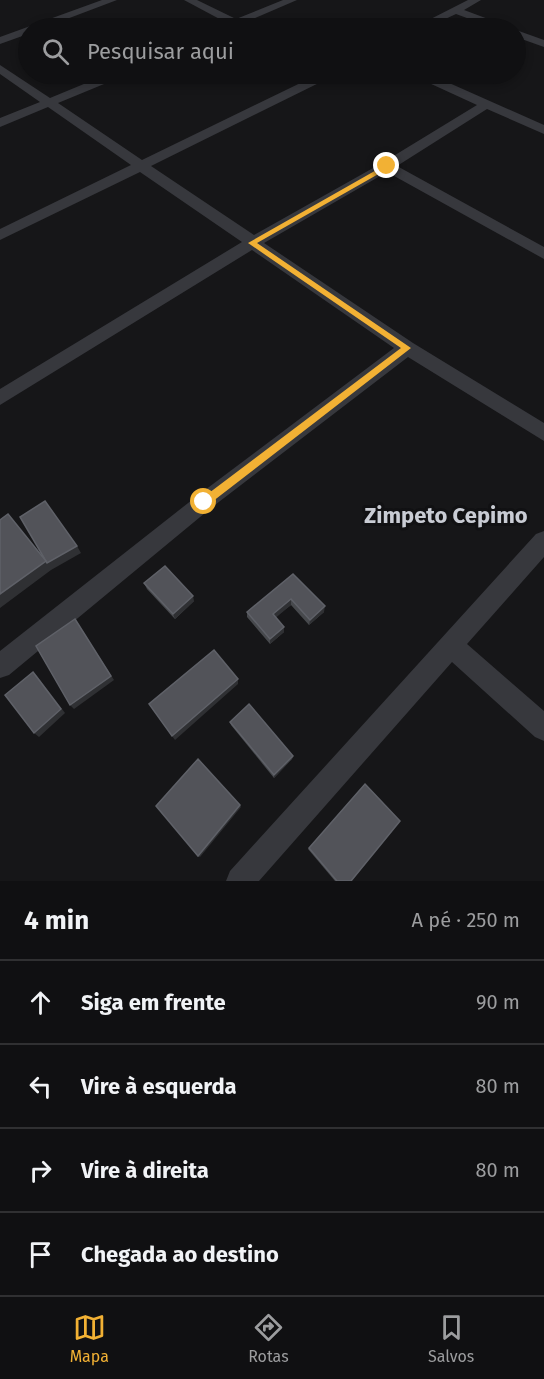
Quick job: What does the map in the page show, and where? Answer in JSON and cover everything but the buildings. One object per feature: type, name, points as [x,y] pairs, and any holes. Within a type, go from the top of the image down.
[{"type":"street","points":[[62,18],[112,0]]},
{"type":"street","points":[[189,0],[226,18]]},
{"type":"street","points":[[248,18],[292,0]]},
{"type":"street","points":[[439,18],[476,0]]},
{"type":"street","points":[[455,10],[476,18]]},
{"type":"street","points":[[0,41],[18,34]]},
{"type":"street","points":[[526,37],[544,44]]},
{"type":"street","points":[[0,69],[18,82]]},
{"type":"street","points":[[21,84],[407,348],[544,433]]},
{"type":"street","points":[[0,123],[93,84]]},
{"type":"street","points":[[0,235],[307,84]]},
{"type":"street","points":[[442,84],[544,130]]},
{"type":"street","points":[[0,398],[252,243],[387,166],[487,104]]},
{"type":"street","points":[[387,166],[544,254]]},
{"type":"street","points":[[0,666],[204,502],[407,348]]},
{"type":"street","points":[[240,881],[544,541]]},
{"type":"street","points":[[452,646],[544,728]]},
{"type":"district","name":"Zimpeto Cepimo","points":[[446,515]]},
{"type":"route","points":[[204,502],[407,348],[252,243],[387,166]]}]
